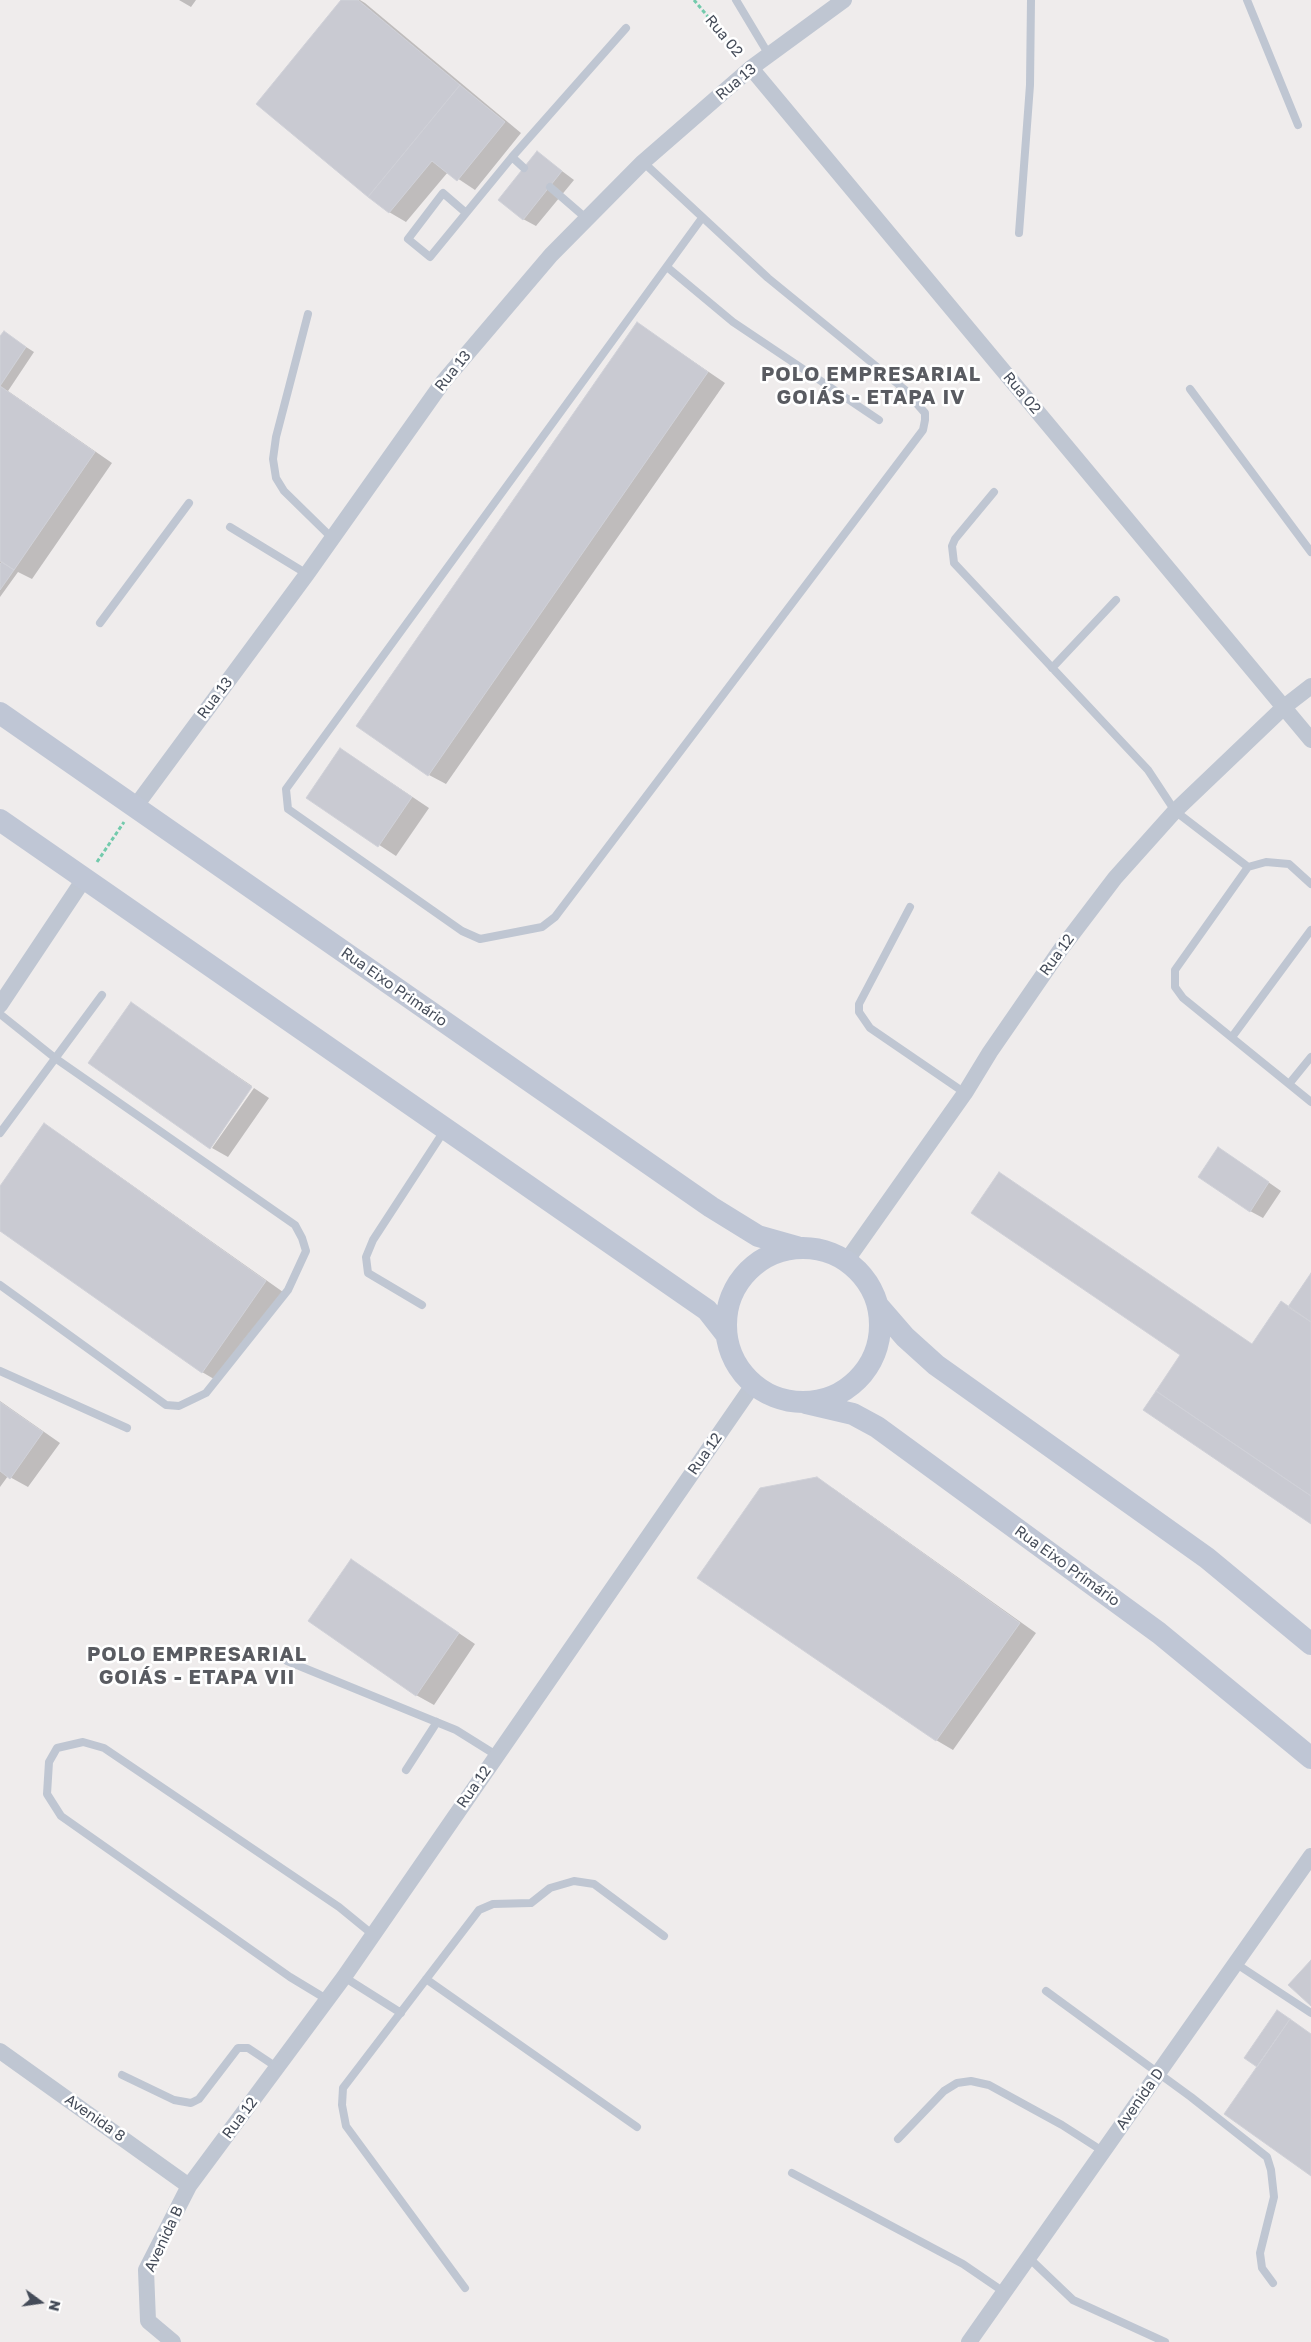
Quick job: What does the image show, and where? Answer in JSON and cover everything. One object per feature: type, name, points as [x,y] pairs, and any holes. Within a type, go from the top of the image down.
[{"type":"street","name":"Rua 13","points":[[135,807],[308,574],[443,382],[551,255],[642,162],[751,68],[844,0]]},
{"type":"street","name":"Rua 02","points":[[751,68],[1311,740]]},
{"type":"street","name":"Rua 12","points":[[847,1260],[966,1093],[990,1052],[1061,949],[1115,878],[1175,811],[1284,707],[1311,686]]},
{"type":"street","name":"Rua Eixo Primário","points":[[0,713],[711,1207],[758,1236],[797,1247]]},
{"type":"street","points":[[0,820],[707,1310],[725,1333],[739,1370],[753,1385],[778,1399],[806,1403],[829,1398],[849,1388],[865,1372],[878,1344],[881,1329],[879,1306],[872,1288],[861,1273],[847,1260],[823,1250],[797,1247],[773,1253],[752,1266],[736,1285],[727,1308],[725,1333]]},
{"type":"street","points":[[0,1005],[84,879]]},
{"type":"street","points":[[879,1306],[905,1337],[936,1365],[1206,1558],[1311,1644]]},
{"type":"street","name":"Rua 12","points":[[189,2186],[328,2000],[753,1385]]},
{"type":"street","name":"Rua Eixo Primário","points":[[806,1403],[853,1414],[877,1427],[1159,1633],[1311,1758]]},
{"type":"street","name":"Avenida D","points":[[968,2342],[1104,2152],[1311,1856]]},
{"type":"street","name":"Avenida 8","points":[[0,2051],[189,2186]]},
{"type":"street","name":"Avenida B","points":[[173,2342],[148,2321],[146,2270],[189,2186]]},
{"type":"lane","points":[[736,0],[769,55]]},
{"type":"lane","points":[[1019,233],[1030,85],[1031,0]]},
{"type":"lane","points":[[1247,0],[1298,125]]},
{"type":"lane","points":[[465,212],[444,193],[408,239],[430,257],[512,157],[626,28]]},
{"type":"lane","points":[[512,157],[524,168]]},
{"type":"lane","points":[[642,162],[768,278],[904,389],[925,413],[923,430],[555,917],[542,927],[480,939],[462,931],[288,809],[286,789],[702,218]]},
{"type":"lane","points":[[550,187],[587,219]]},
{"type":"lane","points":[[667,266],[733,322],[879,420]]},
{"type":"lane","points":[[308,314],[276,437],[273,459],[276,478],[284,491],[332,538]]},
{"type":"lane","points":[[1190,389],[1311,552]]},
{"type":"lane","points":[[994,492],[955,539],[952,546],[954,562],[1148,770],[1175,811],[1248,867]]},
{"type":"lane","points":[[100,623],[189,502]]},
{"type":"lane","points":[[230,527],[308,574]]},
{"type":"lane","points":[[1052,668],[1116,600]]},
{"type":"lane","points":[[1311,884],[1289,864],[1266,862],[1248,867],[1175,970],[1175,987],[1183,998],[1311,1102]]},
{"type":"lane","points":[[910,908],[859,1004],[861,1019],[870,1028],[966,1093]]},
{"type":"lane","points":[[1232,1037],[1311,930]]},
{"type":"lane","points":[[0,1133],[102,994]]},
{"type":"lane","points":[[0,1014],[55,1058],[295,1225],[306,1251],[288,1290],[206,1393],[179,1406],[166,1405],[0,1285]]},
{"type":"lane","points":[[1289,1084],[1311,1057]]},
{"type":"lane","points":[[422,1305],[368,1273],[366,1257],[373,1240],[445,1129]]},
{"type":"lane","points":[[0,1371],[127,1428]]},
{"type":"lane","points":[[287,1662],[456,1730],[496,1755]]},
{"type":"lane","points":[[406,1770],[437,1722]]},
{"type":"lane","points":[[328,2000],[290,1977],[61,1816],[47,1794],[49,1762],[57,1748],[83,1742],[104,1748],[339,1907],[372,1934]]},
{"type":"lane","points":[[466,2288],[346,2126],[342,2105],[343,2088],[479,1910],[493,1904],[531,1903],[550,1888],[574,1881],[594,1884],[664,1936]]},
{"type":"lane","points":[[1235,1963],[1311,2013]]},
{"type":"lane","points":[[344,1977],[401,2013]]},
{"type":"lane","points":[[426,1979],[637,2127]]},
{"type":"lane","points":[[1046,1991],[1263,2151],[1271,2170],[1274,2197],[1260,2253],[1262,2268],[1273,2283]]},
{"type":"lane","points":[[122,2076],[174,2100],[191,2103],[199,2099],[238,2048],[248,2048],[278,2068]]},
{"type":"lane","points":[[898,2139],[944,2090],[957,2083],[971,2081],[989,2086],[1062,2125],[1104,2152]]},
{"type":"lane","points":[[792,2173],[963,2264],[1004,2292]]},
{"type":"lane","points":[[1028,2257],[1073,2300],[1165,2342]]},
{"type":"path","name":"Rua 02","points":[[694,0],[751,68]]},
{"type":"path","points":[[84,879],[135,807]]},
{"type":"building","points":[[341,0],[358,0],[460,85],[368,197],[256,104]]},
{"type":"building","points":[[460,85],[505,122],[457,181],[432,161],[389,213],[368,197]]},
{"type":"building","points":[[537,151],[562,171],[523,220],[498,200]]},
{"type":"building","points":[[637,322],[708,372],[428,776],[356,726]]},
{"type":"building","points":[[4,331],[26,347],[0,386],[0,336]]},
{"type":"building","points":[[0,386],[95,452],[14,570],[0,561]]},
{"type":"building","points":[[2,562],[14,570],[0,590],[0,564]]},
{"type":"building","points":[[340,748],[412,797],[378,847],[306,798]]},
{"type":"building","points":[[131,1002],[252,1087],[210,1149],[88,1063]]},
{"type":"building","points":[[44,1123],[266,1281],[202,1373],[0,1231],[0,1186]]},
{"type":"building","points":[[1218,1147],[1269,1182],[1250,1212],[1198,1177]]},
{"type":"building","points":[[999,1172],[1252,1344],[1281,1301],[1311,1322],[1311,1496],[1156,1391],[1180,1355],[971,1213]]},
{"type":"building","points":[[1311,1273],[1311,1322],[1288,1307]]},
{"type":"building","points":[[1156,1391],[1311,1496],[1311,1524],[1143,1410]]},
{"type":"building","points":[[0,1402],[43,1432],[10,1479],[0,1471]]},
{"type":"building","points":[[817,1477],[1020,1623],[936,1741],[697,1578],[760,1488]]},
{"type":"building","points":[[351,1559],[459,1633],[416,1696],[308,1621]]},
{"type":"building","points":[[1311,1960],[1311,2006],[1288,1985]]},
{"type":"building","points":[[1277,2010],[1290,2019],[1257,2067],[1244,2058]]},
{"type":"building","points":[[1290,2019],[1311,2034],[1311,2176],[1224,2114]]},
{"type":"district","name":"POLO EMPRESARIAL GOIÁS - ETAPA IV","points":[[871,386]]},
{"type":"district","name":"POLO EMPRESARIAL GOIÁS - ETAPA VII","points":[[197,1666]]}]
